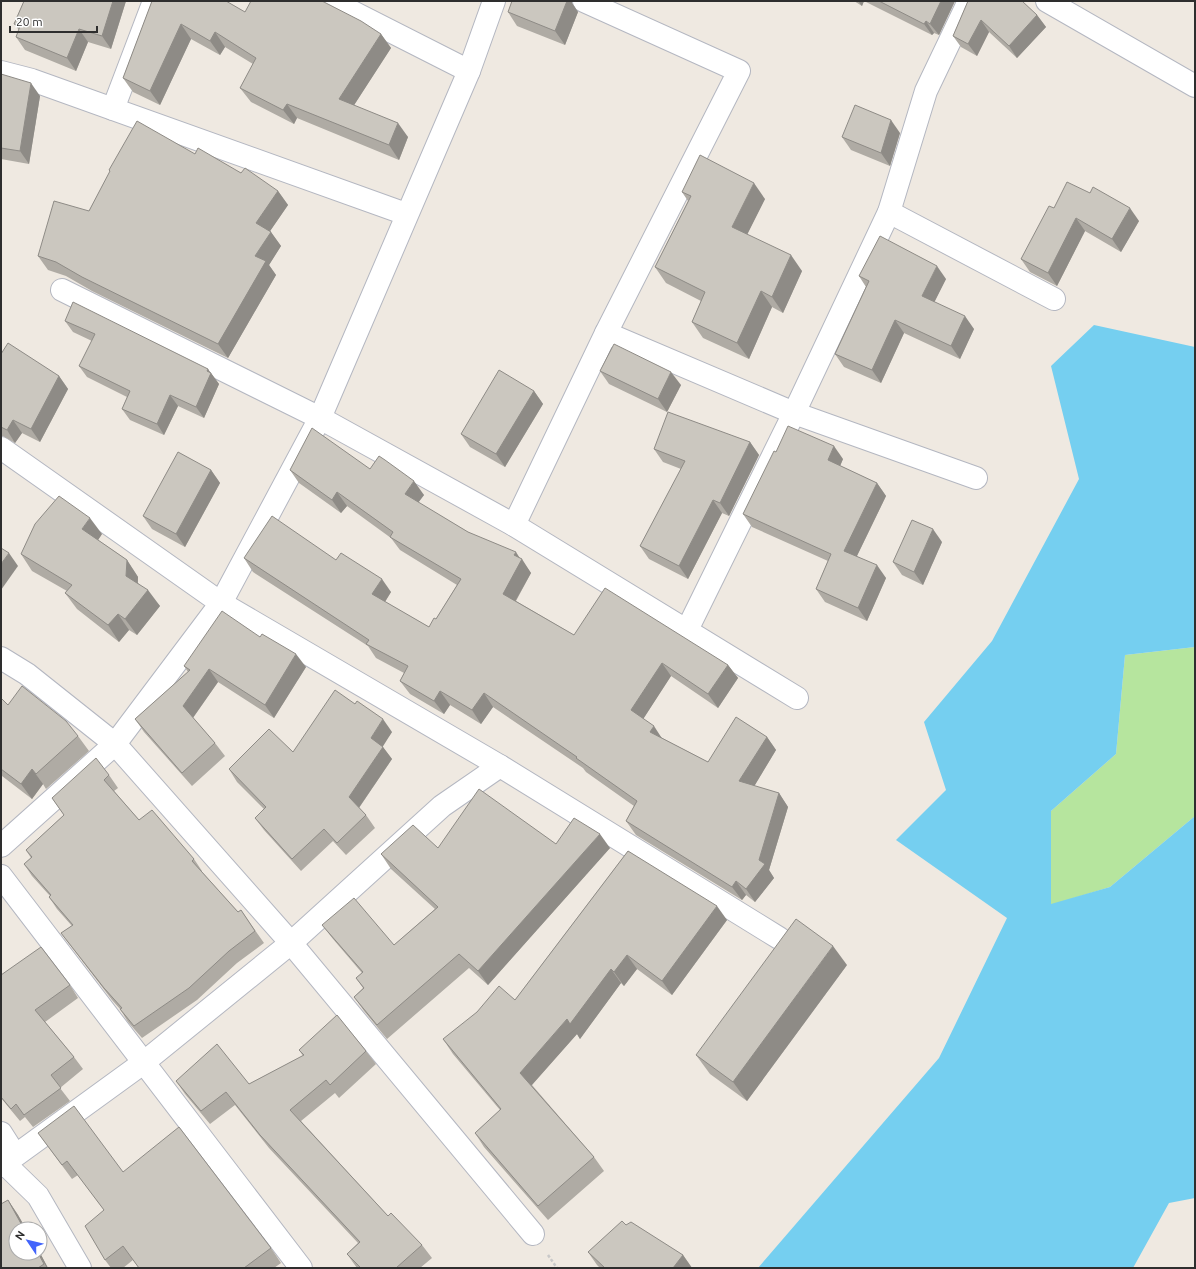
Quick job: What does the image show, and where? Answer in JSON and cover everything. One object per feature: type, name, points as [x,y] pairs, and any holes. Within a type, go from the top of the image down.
[{"type":"street","points":[[113,109],[154,1]]},
{"type":"street","points":[[331,1],[469,71]]},
{"type":"street","points":[[1,846],[115,744],[221,603],[320,418],[406,214],[469,71],[494,1]]},
{"type":"street","points":[[514,525],[606,333],[739,71],[584,1]]},
{"type":"street","points":[[687,630],[794,413],[889,212],[926,91],[969,1]]},
{"type":"street","points":[[1046,1],[1195,86]]},
{"type":"street","points":[[1,72],[32,80],[406,214]]},
{"type":"street","points":[[889,212],[1054,299]]},
{"type":"street","points":[[62,290],[320,418],[514,525],[797,698]]},
{"type":"street","points":[[606,333],[794,413],[976,478]]},
{"type":"street","points":[[1,448],[221,603],[500,766],[779,938]]},
{"type":"street","points":[[1,658],[27,674],[115,744],[291,943],[533,1234]]},
{"type":"street","points":[[7,1161],[143,1062],[291,943],[442,806],[500,766]]},
{"type":"street","points":[[1,876],[301,1268]]},
{"type":"street","points":[[1,1134],[7,1161],[38,1196],[80,1268]]},
{"type":"green space","points":[[1195,647],[1195,816],[1110,887],[1051,905],[1051,811],[1116,754],[1125,655]]},
{"type":"water","points":[[1094,325],[1195,347],[1195,647],[1125,655],[1116,754],[1051,811],[1051,904],[1110,887],[1195,816],[1195,1198],[1169,1203],[1133,1268],[758,1268],[939,1058],[1007,918],[896,840],[946,790],[924,722],[992,641],[1079,479],[1051,366]]},
{"type":"building","points":[[24,1],[113,1],[102,36],[79,29],[67,58],[16,37],[20,26],[14,24]]},
{"type":"building","points":[[152,1],[226,1],[245,12],[251,1],[322,1],[361,21],[381,34],[339,99],[398,123],[389,145],[287,104],[283,110],[240,88],[256,58],[215,32],[210,41],[181,24],[150,91],[123,78]]},
{"type":"building","points":[[512,1],[567,1],[555,31],[508,12]]},
{"type":"building","points":[[879,1],[941,1],[930,24],[926,21],[924,24]]},
{"type":"building","points":[[968,1],[1022,1],[1037,15],[1009,46],[981,20],[968,44],[953,36]]},
{"type":"building","points":[[1,74],[31,83],[20,151],[1,148]]},
{"type":"building","points":[[855,105],[891,120],[881,153],[842,137]]},
{"type":"building","points":[[137,121],[195,154],[198,148],[241,173],[245,168],[278,191],[256,223],[271,232],[255,256],[266,261],[218,344],[82,277],[56,262],[38,256],[54,201],[89,211],[110,171],[109,170]]},
{"type":"building","points":[[700,155],[754,183],[732,227],[791,255],[772,297],[761,291],[737,343],[692,322],[705,292],[655,267],[691,196],[682,192]]},
{"type":"building","points":[[1067,182],[1090,193],[1093,187],[1130,208],[1112,239],[1076,218],[1048,273],[1021,259],[1049,206],[1054,208]]},
{"type":"building","points":[[880,236],[937,266],[922,296],[965,316],[951,346],[895,320],[872,370],[835,354],[869,281],[859,276]]},
{"type":"building","points":[[73,302],[208,369],[207,371],[211,373],[196,407],[170,395],[157,424],[122,409],[130,391],[79,366],[95,334],[65,321]]},
{"type":"building","points":[[8,343],[59,376],[31,429],[13,420],[7,430],[1,427],[1,354]]},
{"type":"building","points":[[614,344],[671,372],[658,399],[600,371]]},
{"type":"building","points":[[499,370],[534,391],[496,454],[461,434]]},
{"type":"building","points":[[668,412],[750,442],[720,503],[713,500],[679,566],[640,546],[685,461],[654,449]]},
{"type":"building","points":[[788,426],[834,446],[828,460],[877,483],[844,551],[877,565],[858,608],[816,589],[831,554],[743,514]]},
{"type":"building","points":[[312,428],[370,469],[379,456],[414,481],[405,494],[468,532],[516,552],[514,555],[522,559],[503,594],[574,635],[605,588],[728,665],[708,694],[662,663],[631,710],[654,726],[650,732],[708,762],[736,717],[767,737],[739,781],[779,793],[759,860],[765,864],[746,889],[736,881],[732,887],[626,821],[637,801],[576,758],[577,757],[484,693],[472,710],[440,691],[434,701],[400,681],[408,666],[366,644],[369,640],[244,558],[272,516],[336,560],[341,553],[382,579],[372,594],[429,627],[434,618],[436,619],[461,579],[390,537],[393,532],[337,492],[332,500],[290,470]]},
{"type":"building","points":[[178,452],[211,470],[176,534],[143,516]]},
{"type":"building","points":[[59,496],[90,518],[82,529],[127,560],[126,576],[148,590],[125,619],[118,614],[108,625],[65,593],[72,585],[21,554],[35,524]]},
{"type":"building","points":[[912,520],[933,529],[914,572],[893,562]]},
{"type":"building","points":[[1,548],[9,553],[1,564]]},
{"type":"building","points":[[222,611],[260,637],[262,634],[296,654],[265,705],[209,669],[183,706],[215,743],[182,773],[135,719],[190,670],[184,666]]},
{"type":"building","points":[[22,686],[66,721],[78,736],[36,774],[32,769],[21,784],[1,769],[1,698],[8,705]]},
{"type":"building","points":[[335,690],[355,704],[357,701],[383,719],[371,738],[383,747],[349,797],[366,815],[337,843],[324,829],[292,859],[255,818],[266,807],[229,769],[269,729],[293,752]]},
{"type":"building","points":[[96,758],[109,775],[104,780],[139,820],[152,810],[194,859],[192,861],[238,912],[241,910],[255,931],[229,951],[189,988],[134,1026],[120,1009],[122,1008],[104,988],[61,933],[73,925],[49,897],[51,895],[24,864],[32,857],[26,850],[64,815],[52,798]]},
{"type":"building","points":[[479,789],[556,844],[574,818],[600,834],[478,971],[459,954],[377,1025],[354,997],[364,988],[356,978],[363,972],[322,925],[354,898],[394,945],[438,907],[381,854],[413,825],[438,848]]},
{"type":"building","points":[[628,851],[717,906],[662,981],[627,955],[614,972],[611,969],[570,1024],[567,1019],[520,1073],[594,1157],[538,1206],[475,1133],[501,1109],[443,1039],[477,1012],[499,986],[515,1000]]},
{"type":"building","points":[[796,919],[833,946],[733,1082],[696,1055]]},
{"type":"building","points":[[41,947],[70,985],[35,1010],[74,1057],[51,1075],[61,1088],[24,1115],[16,1104],[11,1109],[1,1097],[1,975]]},
{"type":"building","points":[[337,1015],[366,1051],[330,1085],[326,1080],[290,1110],[388,1216],[391,1213],[422,1245],[396,1268],[361,1268],[347,1254],[360,1242],[260,1135],[226,1092],[201,1111],[176,1081],[217,1044],[249,1084],[304,1055],[299,1050]]},
{"type":"building","points":[[74,1106],[123,1172],[179,1127],[271,1248],[244,1268],[139,1268],[123,1246],[105,1260],[85,1226],[104,1210],[67,1161],[62,1165],[38,1133]]},
{"type":"building","points":[[8,1200],[20,1221],[8,1221],[8,1261],[42,1261],[44,1264],[38,1268],[1,1268],[1,1204]]},
{"type":"building","points":[[622,1221],[626,1225],[631,1222],[683,1255],[673,1268],[605,1268],[588,1252]]}]
